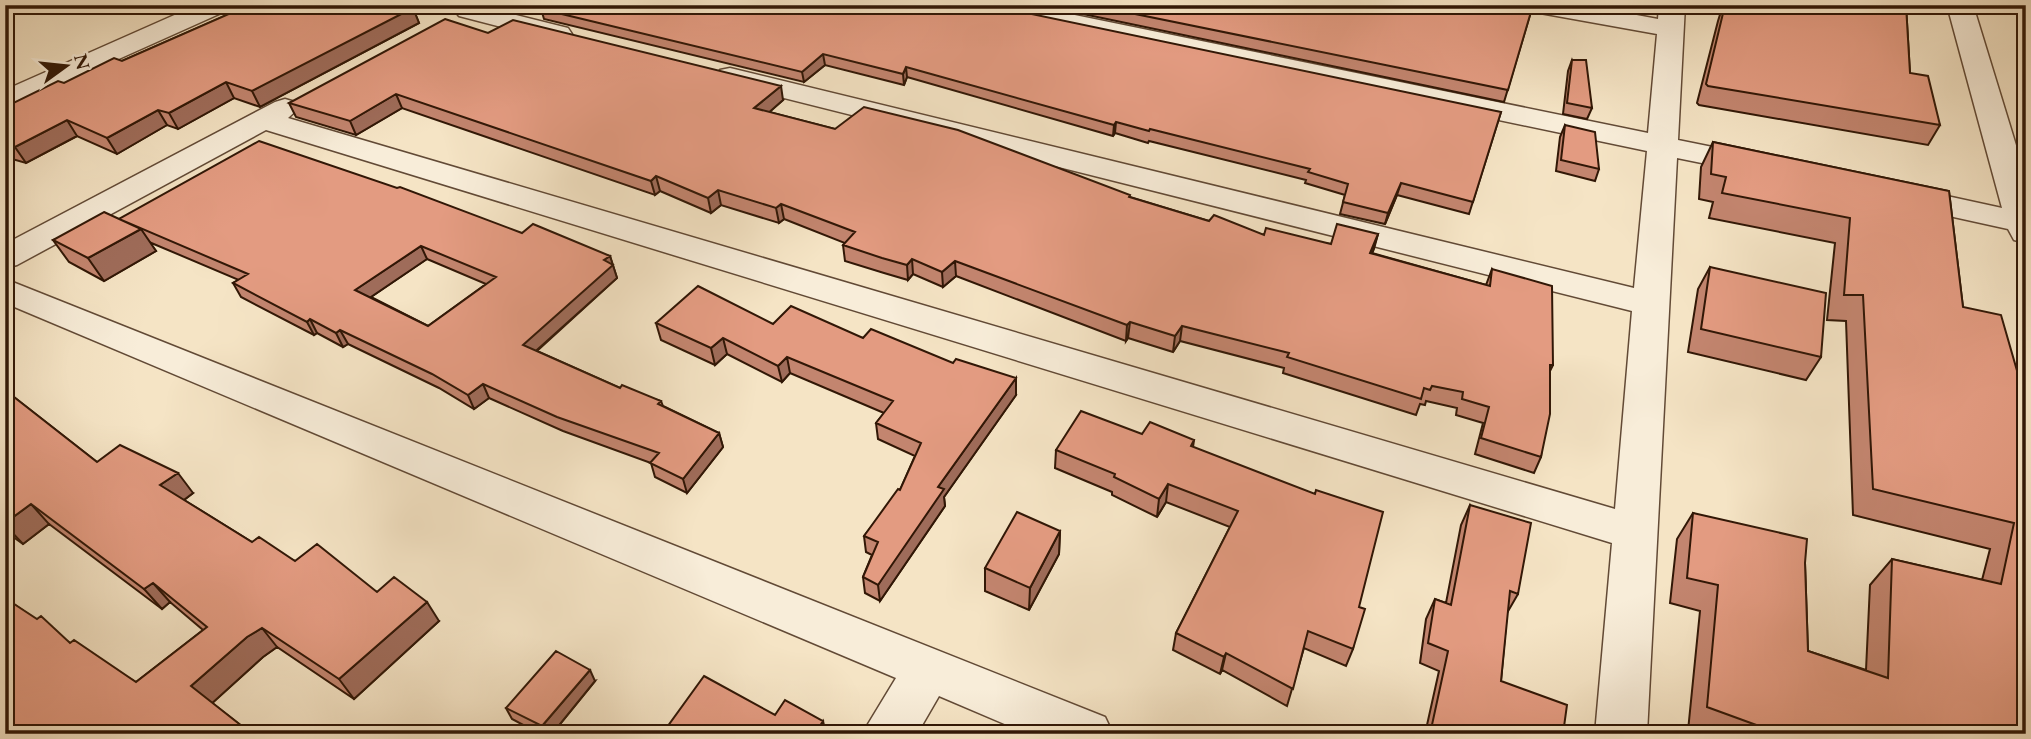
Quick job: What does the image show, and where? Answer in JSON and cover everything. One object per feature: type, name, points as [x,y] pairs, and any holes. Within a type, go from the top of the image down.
[{"type":"street","points":[[5,101],[219,5]]},
{"type":"street","points":[[988,5],[1783,171]]},
{"type":"street","points":[[1540,5],[1672,17],[1633,531],[1621,734]]},
{"type":"street","points":[[1876,191],[2024,227],[1960,5]]},
{"type":"street","points":[[463,13],[589,41]]},
{"type":"street","points":[[696,68],[1652,304]]},
{"type":"street","points":[[5,258],[312,94]]},
{"type":"street","points":[[264,120],[1633,531]]},
{"type":"street","points":[[5,290],[1087,734]]},
{"type":"street","points":[[888,734],[929,669]]},
{"type":"building","points":[[244,5],[406,5],[413,8],[252,91],[226,82],[169,113],[158,110],[107,138],[67,120],[15,147],[5,144],[5,107],[58,81],[64,83],[114,58],[122,61]]},
{"type":"building","points":[[547,5],[988,5],[1501,112],[1473,202],[1401,183],[1388,213],[1343,202],[1348,184],[1308,172],[1310,169],[1150,129],[1149,131],[1116,122],[1114,125],[906,67],[903,74],[823,54],[802,72],[541,9]]},
{"type":"building","points":[[1091,5],[1271,5],[1301,11],[1304,5],[1464,5],[1490,11],[1491,5],[1533,5],[1508,90]]},
{"type":"building","points":[[1725,5],[1906,5],[1910,73],[1928,76],[1940,125],[1708,86],[1706,84]]},
{"type":"building","points":[[445,19],[488,33],[513,20],[781,86],[754,108],[835,129],[864,107],[958,130],[1130,195],[1129,197],[1209,221],[1214,215],[1264,235],[1266,228],[1331,244],[1337,224],[1378,234],[1370,253],[1490,286],[1492,269],[1552,286],[1553,365],[1550,365],[1550,414],[1541,457],[1481,438],[1489,407],[1462,399],[1463,392],[1432,386],[1430,390],[1424,388],[1421,399],[1287,357],[1289,353],[1182,326],[1175,336],[1130,322],[1127,325],[955,261],[942,272],[912,259],[907,265],[843,245],[855,232],[781,204],[776,208],[718,190],[708,198],[656,176],[651,181],[396,94],[350,121],[289,103]]},
{"type":"building","points":[[1572,60],[1586,60],[1592,108],[1567,103]]},
{"type":"building","points":[[1565,125],[1595,132],[1599,169],[1561,160]]},
{"type":"building","points":[[259,141],[400,187],[522,233],[533,224],[610,256],[604,260],[613,265],[523,345],[620,388],[622,385],[661,401],[658,404],[719,433],[683,479],[650,463],[659,453],[557,417],[483,384],[468,395],[432,374],[340,330],[336,333],[310,319],[307,322],[233,283],[248,274],[119,219]],"holes":[[[421,246],[496,277],[428,326],[355,290]]]},
{"type":"building","points":[[1713,142],[1949,191],[1963,307],[2001,315],[2026,402],[2026,734],[1781,734],[1707,707],[1718,585],[1687,578],[1693,513],[1807,539],[1805,563],[1808,651],[1888,678],[1892,559],[2001,584],[2014,523],[1873,489],[1863,295],[1844,295],[1850,218],[1722,193],[1726,177],[1711,174]]},
{"type":"building","points":[[104,212],[141,229],[88,258],[53,240]]},
{"type":"building","points":[[1710,267],[1826,293],[1821,357],[1701,329]]},
{"type":"building","points":[[698,286],[773,324],[791,306],[863,338],[871,329],[953,363],[956,359],[1016,378],[938,487],[944,489],[878,585],[863,577],[878,542],[864,536],[898,489],[900,490],[921,443],[876,423],[893,401],[787,357],[778,366],[723,338],[711,348],[656,323]]},
{"type":"building","points":[[5,390],[97,462],[120,445],[178,473],[160,485],[252,542],[259,537],[295,561],[317,544],[377,592],[394,577],[427,602],[339,679],[262,628],[247,637],[191,686],[252,734],[64,734],[60,730],[56,734],[11,734],[5,730],[5,598],[37,619],[41,616],[70,643],[74,640],[136,682],[207,627],[153,583],[144,589],[31,504],[5,523]]},
{"type":"building","points":[[1081,411],[1142,434],[1150,422],[1194,440],[1191,446],[1315,494],[1316,490],[1383,512],[1359,607],[1365,609],[1353,649],[1308,631],[1293,689],[1226,653],[1224,657],[1176,633],[1238,511],[1168,484],[1159,499],[1114,477],[1115,474],[1056,450]]},
{"type":"building","points":[[1470,505],[1531,523],[1518,594],[1510,591],[1501,681],[1567,705],[1563,734],[1430,734],[1448,651],[1428,643],[1435,599],[1451,605]]},
{"type":"building","points":[[1017,512],[1060,531],[1030,588],[985,568]]},
{"type":"building","points":[[556,651],[590,670],[542,726],[506,708]]},
{"type":"building","points":[[704,676],[775,715],[785,700],[823,721],[815,734],[673,734],[665,730]]}]
